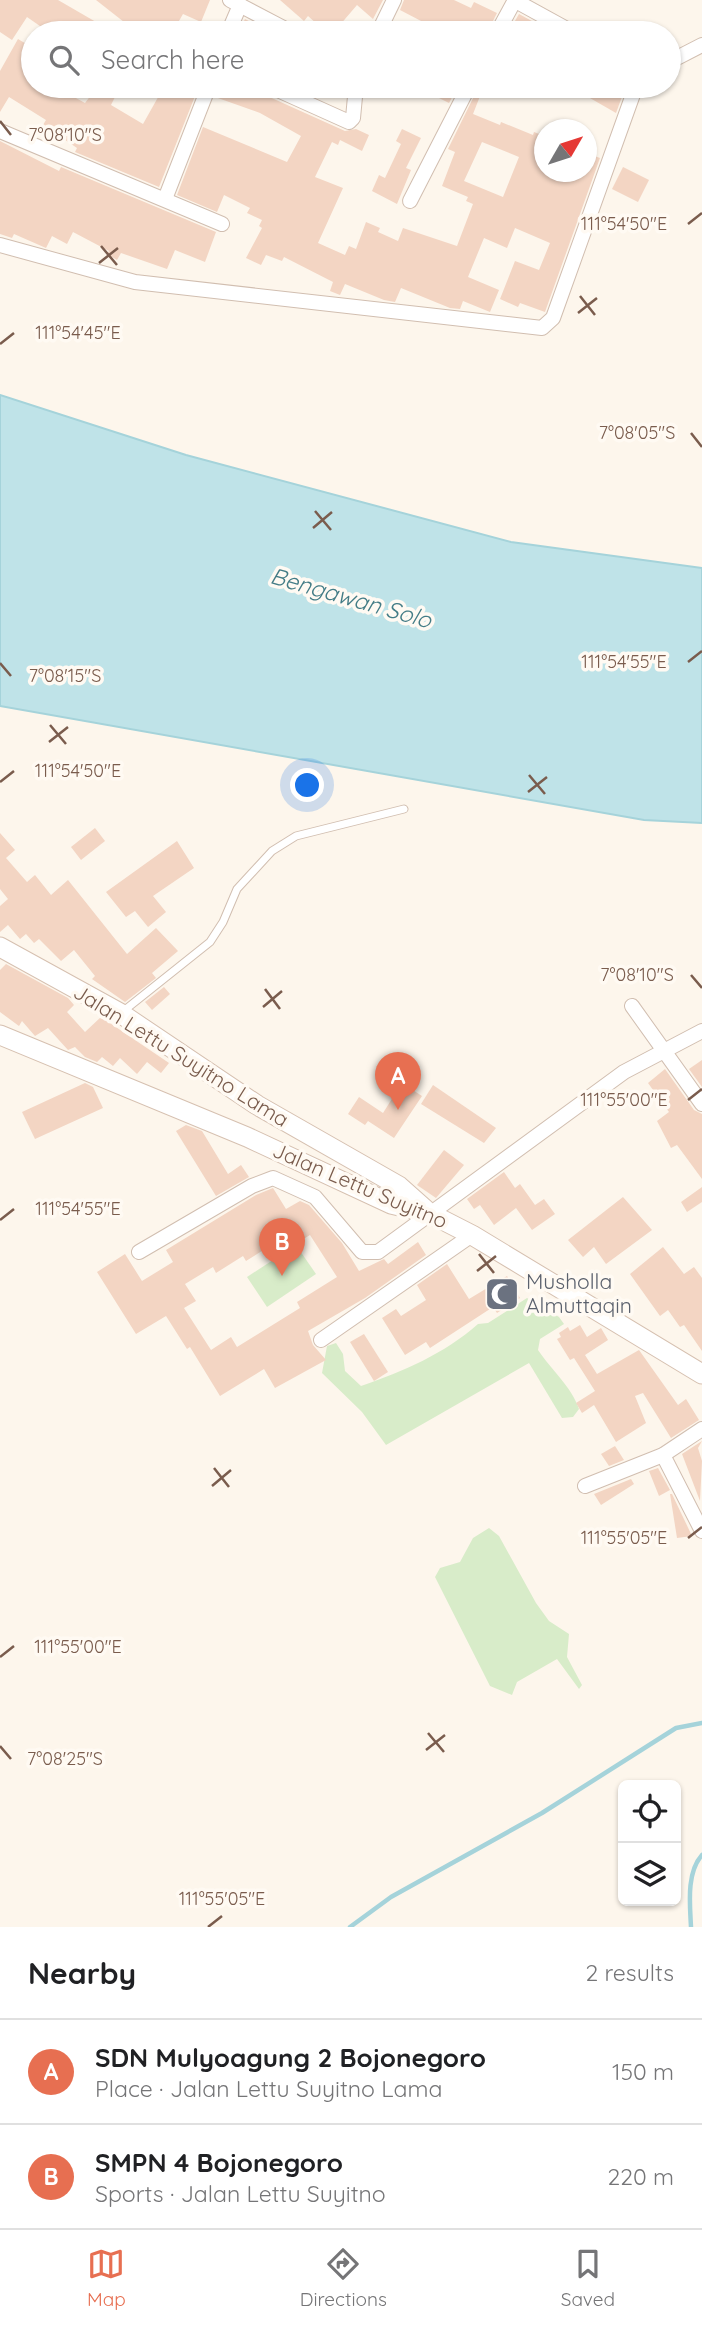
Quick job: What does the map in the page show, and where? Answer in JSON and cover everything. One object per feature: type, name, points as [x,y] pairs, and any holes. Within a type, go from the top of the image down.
[{"type":"main road","name":"Jalan Lettu Suyitno Lama","points":[[0,947],[120,1013],[257,1105],[399,1186],[429,1213]]},
{"type":"main road","name":"Jalan Lettu Suyitno","points":[[0,1035],[247,1137],[391,1204],[429,1213],[472,1235],[702,1374]]},
{"type":"main road","points":[[247,1137],[262,1118],[257,1105]]},
{"type":"street","points":[[383,21],[394,0]]},
{"type":"street","points":[[504,21],[515,0],[553,21]]},
{"type":"street","points":[[231,21],[235,2],[271,21]]},
{"type":"street","points":[[681,56],[702,45]]},
{"type":"street","points":[[165,199],[204,98]]},
{"type":"street","points":[[296,98],[349,122],[354,98]]},
{"type":"street","points":[[410,201],[463,98]]},
{"type":"street","points":[[0,246],[135,282],[542,328],[553,318],[632,98]]},
{"type":"street","points":[[0,131],[222,224]]},
{"type":"street","points":[[632,1006],[702,1104]]},
{"type":"street","points":[[139,1252],[252,1186],[273,1178],[315,1197],[356,1247],[367,1254],[387,1247],[429,1213],[624,1072],[702,1031]]},
{"type":"street","points":[[321,1340],[472,1235]]},
{"type":"street","points":[[585,1486],[663,1455],[702,1429]]},
{"type":"street","points":[[663,1455],[702,1531]]},
{"type":"lane","points":[[120,1013],[209,942],[223,922],[237,889],[272,851],[296,836],[404,809]]},
{"type":"green space","points":[[296,1245],[316,1274],[267,1307],[247,1277]]},
{"type":"green space","points":[[527,1298],[559,1317],[564,1324],[540,1339],[538,1350],[576,1401],[579,1409],[573,1417],[562,1418],[529,1363],[386,1445],[362,1412],[322,1373],[327,1346],[336,1343],[343,1354],[345,1371],[361,1386],[408,1368],[437,1353],[478,1324],[488,1323]]},
{"type":"green space","points":[[489,1528],[499,1536],[549,1621],[569,1634],[567,1657],[582,1685],[579,1689],[557,1659],[517,1682],[512,1695],[490,1686],[435,1577],[440,1568],[460,1562],[473,1538]]},
{"type":"water","name":"Bengawan Solo","points":[[0,395],[186,455],[511,542],[702,568],[702,823],[644,820],[0,706]]},
{"type":"building","points":[[0,0],[58,0],[94,21],[33,21],[27,17],[21,21],[21,26],[12,40],[0,32]]},
{"type":"building","points":[[96,0],[210,0],[201,21],[183,14],[179,21],[123,21]]},
{"type":"building","points":[[280,0],[383,0],[373,19],[357,5],[343,21],[314,21],[308,16],[304,21]]},
{"type":"building","points":[[404,0],[454,0],[471,8],[474,2],[497,13],[493,21],[421,21],[400,10]]},
{"type":"building","points":[[519,14],[532,21],[515,21]]},
{"type":"building","points":[[18,39],[21,41],[21,98],[76,98],[85,103],[89,98],[114,98],[111,105],[143,124],[158,98],[194,98],[159,187],[75,152],[77,148],[43,125],[46,120],[9,97],[0,112],[0,71]]},
{"type":"building","points":[[218,98],[272,98],[345,131],[356,129],[369,135],[362,151],[340,140],[338,145],[332,142],[315,177],[343,188],[318,243],[345,255],[349,246],[356,249],[366,222],[380,228],[378,232],[398,241],[403,228],[457,246],[473,204],[466,201],[468,197],[442,186],[455,152],[448,149],[473,98],[479,98],[473,114],[533,135],[534,132],[534,182],[591,182],[545,312],[520,303],[518,307],[500,299],[515,261],[539,270],[550,243],[515,228],[507,248],[484,238],[468,277],[499,290],[490,312],[463,301],[460,309],[450,308],[401,288],[395,302],[345,284],[340,295],[330,291],[333,282],[284,257],[282,261],[266,255],[261,265],[246,258],[262,228],[259,226],[262,220],[247,213],[250,208],[224,195],[217,212],[177,195],[203,127],[287,162],[301,136],[260,113]],"holes":[[[482,142],[519,157],[503,197],[464,181]]]},
{"type":"building","points":[[439,98],[452,98],[449,103]]},
{"type":"building","points":[[590,98],[622,98],[616,113]]},
{"type":"building","points":[[402,129],[421,138],[406,168],[411,170],[397,204],[372,191],[379,175],[385,178],[401,144],[396,141]]},
{"type":"building","points":[[0,141],[59,171],[61,167],[216,232],[205,262],[175,250],[167,269],[121,253],[117,260],[107,254],[109,251],[73,232],[67,244],[52,236],[46,248],[14,234],[12,238],[0,234]]},
{"type":"building","points":[[623,167],[649,180],[638,202],[612,189]]},
{"type":"building","points":[[95,828],[105,841],[81,860],[71,847]]},
{"type":"building","points":[[0,833],[15,850],[6,858],[27,882],[35,875],[51,895],[68,880],[127,954],[156,928],[178,951],[152,973],[156,978],[125,1002],[92,979],[95,976],[74,950],[61,961],[39,939],[34,943],[26,934],[20,939],[8,925],[0,932],[0,906],[8,899],[0,889]]},
{"type":"building","points":[[177,841],[194,868],[153,896],[166,912],[148,927],[135,911],[126,917],[106,892]]},
{"type":"building","points":[[6,964],[68,998],[74,1005],[67,1012],[85,1032],[101,1017],[169,1063],[161,1073],[147,1062],[137,1074],[120,1058],[113,1066],[102,1057],[97,1062],[85,1057],[75,1047],[68,1050],[48,1028],[35,1036],[22,1021],[19,1026],[0,1012],[0,970]]},
{"type":"building","points":[[164,987],[170,994],[152,1010],[145,1002]]},
{"type":"building","points":[[702,1060],[702,1087],[689,1069]]},
{"type":"building","points":[[665,1069],[694,1110],[702,1114],[702,1179],[677,1145],[671,1148],[657,1121],[669,1112],[648,1083]]},
{"type":"building","points":[[85,1083],[93,1087],[103,1108],[35,1139],[22,1112]]},
{"type":"building","points":[[402,1083],[422,1096],[394,1138],[368,1121],[365,1125],[348,1114],[359,1097],[383,1113]]},
{"type":"building","points":[[433,1085],[496,1128],[484,1143],[421,1104]]},
{"type":"building","points":[[186,1125],[202,1131],[228,1174],[241,1165],[249,1177],[216,1196],[176,1131]]},
{"type":"building","points":[[444,1150],[464,1165],[436,1198],[417,1185]]},
{"type":"building","points":[[504,1172],[515,1188],[520,1184],[535,1205],[544,1199],[555,1214],[532,1230],[516,1208],[494,1225],[480,1205],[474,1209],[467,1199]]},
{"type":"building","points":[[702,1187],[702,1202],[687,1212],[681,1202]]},
{"type":"building","points":[[273,1188],[286,1209],[300,1201],[309,1205],[342,1243],[359,1271],[384,1259],[388,1264],[418,1242],[426,1255],[365,1298],[308,1331],[313,1345],[326,1360],[275,1388],[264,1369],[220,1396],[190,1347],[187,1349],[166,1316],[136,1334],[97,1272],[125,1254],[142,1281],[173,1262],[166,1250],[256,1195]],"holes":[[[310,1235],[337,1277],[297,1302],[300,1308],[237,1347],[231,1337],[211,1350],[184,1308],[196,1301],[185,1284],[213,1267],[216,1273],[243,1256],[246,1261],[268,1247],[274,1257]]]},
{"type":"building","points":[[623,1197],[652,1230],[606,1264],[594,1247],[583,1257],[568,1240]]},
{"type":"building","points":[[663,1247],[684,1274],[694,1267],[702,1278],[702,1351],[684,1325],[680,1327],[668,1310],[660,1316],[630,1274]]},
{"type":"building","points":[[447,1264],[469,1299],[507,1276],[520,1298],[497,1313],[493,1307],[430,1348],[426,1342],[405,1355],[382,1318],[396,1309],[401,1316],[426,1300],[417,1285]]},
{"type":"building","points":[[580,1325],[587,1337],[601,1328],[608,1340],[585,1355],[597,1374],[639,1350],[678,1405],[686,1399],[699,1420],[671,1438],[643,1393],[635,1396],[646,1423],[616,1442],[594,1405],[582,1413],[576,1403],[595,1391],[574,1358],[570,1360],[557,1339],[561,1337],[559,1333],[568,1327],[570,1331]]},
{"type":"building","points":[[364,1334],[388,1372],[374,1381],[350,1342]]},
{"type":"building","points":[[702,1441],[698,1448],[702,1461],[700,1501],[682,1454]]},
{"type":"building","points":[[615,1446],[624,1460],[609,1466],[601,1454]]},
{"type":"building","points":[[658,1468],[670,1490],[659,1496],[649,1471]]},
{"type":"building","points":[[631,1479],[634,1484],[601,1505],[594,1494]]},
{"type":"building","points":[[672,1494],[692,1536],[677,1538]]},
{"type":"waterway","points":[[350,1927],[391,1897],[542,1813],[676,1728],[702,1723]]},
{"type":"waterway","points":[[691,1927],[691,1880],[702,1855]]},
{"type":"place","name":"SDN Mulyoagung 2 Bojonegoro","points":[[398,1110]]},
{"type":"place","name":"SMPN 4 Bojonegoro","points":[[282,1276]]},
{"type":"place","name":"Musholla Almuttaqin","points":[[502,1294]]}]
